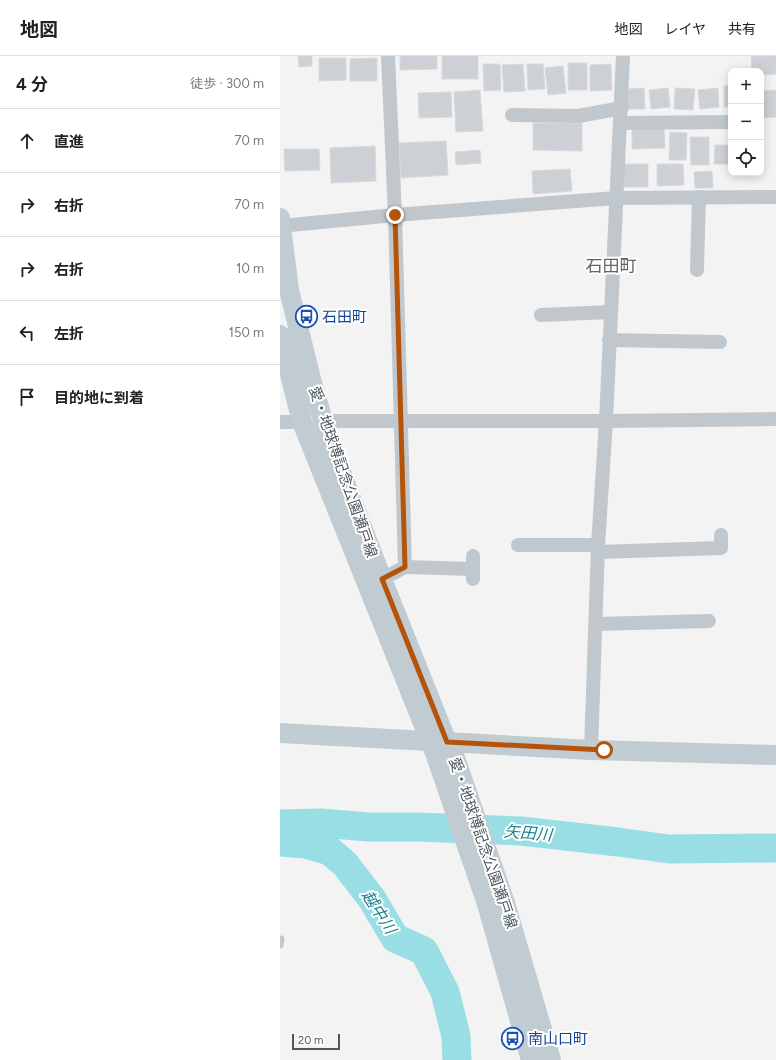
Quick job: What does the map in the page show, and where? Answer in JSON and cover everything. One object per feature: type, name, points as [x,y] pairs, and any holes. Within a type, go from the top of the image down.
[{"type":"main road","name":"愛・地球博記念公園瀬戸線","points":[[281,223],[289,290],[310,379],[323,422],[382,579],[551,1060]]},
{"type":"main road","name":"愛・地球博記念公園瀬戸線","points":[[280,335],[302,422],[441,747]]},
{"type":"main road","points":[[280,733],[441,747],[776,756]]},
{"type":"main road","name":"愛・地球博記念公園瀬戸線","points":[[496,904],[531,1060]]},
{"type":"street","points":[[388,56],[395,215],[405,567]]},
{"type":"street","points":[[591,750],[598,549],[622,108],[623,56]]},
{"type":"street","points":[[512,115],[578,116],[622,108]]},
{"type":"street","points":[[621,123],[728,122]]},
{"type":"street","points":[[697,270],[699,197]]},
{"type":"street","points":[[281,223],[616,198],[776,197]]},
{"type":"street","points":[[542,315],[611,312]]},
{"type":"street","points":[[610,340],[720,342]]},
{"type":"street","points":[[323,422],[776,419]]},
{"type":"street","points":[[280,422],[302,422]]},
{"type":"street","points":[[518,545],[598,549],[721,548],[721,535]]},
{"type":"street","points":[[382,579],[405,567],[473,568]]},
{"type":"street","points":[[596,624],[709,621]]},
{"type":"building","points":[[298,56],[312,56],[312,66],[299,67]]},
{"type":"building","points":[[400,56],[437,56],[437,69],[400,70]]},
{"type":"building","points":[[442,56],[478,56],[478,79],[442,79]]},
{"type":"building","points":[[751,56],[776,56],[776,74],[764,75],[764,68],[752,68]]},
{"type":"building","points":[[319,58],[346,58],[346,80],[319,81]]},
{"type":"building","points":[[377,58],[377,81],[350,81],[350,59]]},
{"type":"building","points":[[568,63],[587,63],[587,90],[568,90]]},
{"type":"building","points":[[483,64],[500,64],[501,90],[484,91]]},
{"type":"building","points":[[523,64],[525,91],[504,92],[502,65]]},
{"type":"building","points":[[527,64],[543,64],[545,89],[528,90]]},
{"type":"building","points":[[611,64],[612,90],[590,91],[590,65]]},
{"type":"building","points":[[563,66],[566,93],[548,95],[545,68]]},
{"type":"building","points":[[728,85],[728,107],[724,107],[724,86]]},
{"type":"building","points":[[644,88],[645,109],[626,109],[626,89]]},
{"type":"building","points":[[668,88],[670,107],[651,109],[649,90]]},
{"type":"building","points":[[675,88],[695,89],[693,110],[674,109]]},
{"type":"building","points":[[718,88],[719,107],[700,109],[698,90]]},
{"type":"building","points":[[480,90],[483,131],[456,132],[454,92]]},
{"type":"building","points":[[776,90],[776,117],[764,118],[764,91]]},
{"type":"building","points":[[451,92],[452,117],[419,118],[418,93]]},
{"type":"building","points":[[533,123],[582,123],[582,151],[533,150]]},
{"type":"building","points":[[664,128],[665,148],[632,149],[632,130]]},
{"type":"building","points":[[670,132],[687,133],[686,160],[669,160]]},
{"type":"building","points":[[690,137],[709,137],[709,165],[691,165]]},
{"type":"building","points":[[446,141],[448,175],[401,178],[399,143]]},
{"type":"building","points":[[715,145],[728,145],[728,164],[714,164]]},
{"type":"building","points":[[375,146],[376,181],[331,183],[330,148]]},
{"type":"building","points":[[284,149],[319,149],[320,170],[285,171]]},
{"type":"building","points":[[480,150],[481,163],[456,165],[455,152]]},
{"type":"building","points":[[623,164],[648,164],[648,187],[624,187]]},
{"type":"building","points":[[657,164],[683,164],[684,185],[657,186]]},
{"type":"building","points":[[570,169],[572,191],[533,194],[532,171]]},
{"type":"building","points":[[712,171],[713,188],[695,188],[694,172]]},
{"type":"waterway","name":"矢田川","points":[[280,824],[320,823],[369,827],[417,827],[521,831],[669,849],[776,848]]},
{"type":"waterway","name":"越中川","points":[[280,842],[306,844],[330,851],[345,864],[372,899],[395,938],[424,951],[445,992],[456,1036],[457,1060]]},
{"type":"place","name":"石田町","points":[[306,317]]},
{"type":"place","name":"南山口町","points":[[513,1039]]},
{"type":"district","name":"石田町","points":[[611,266]]},
{"type":"route","points":[[395,215],[405,567],[382,579],[447,742],[604,750]]}]
